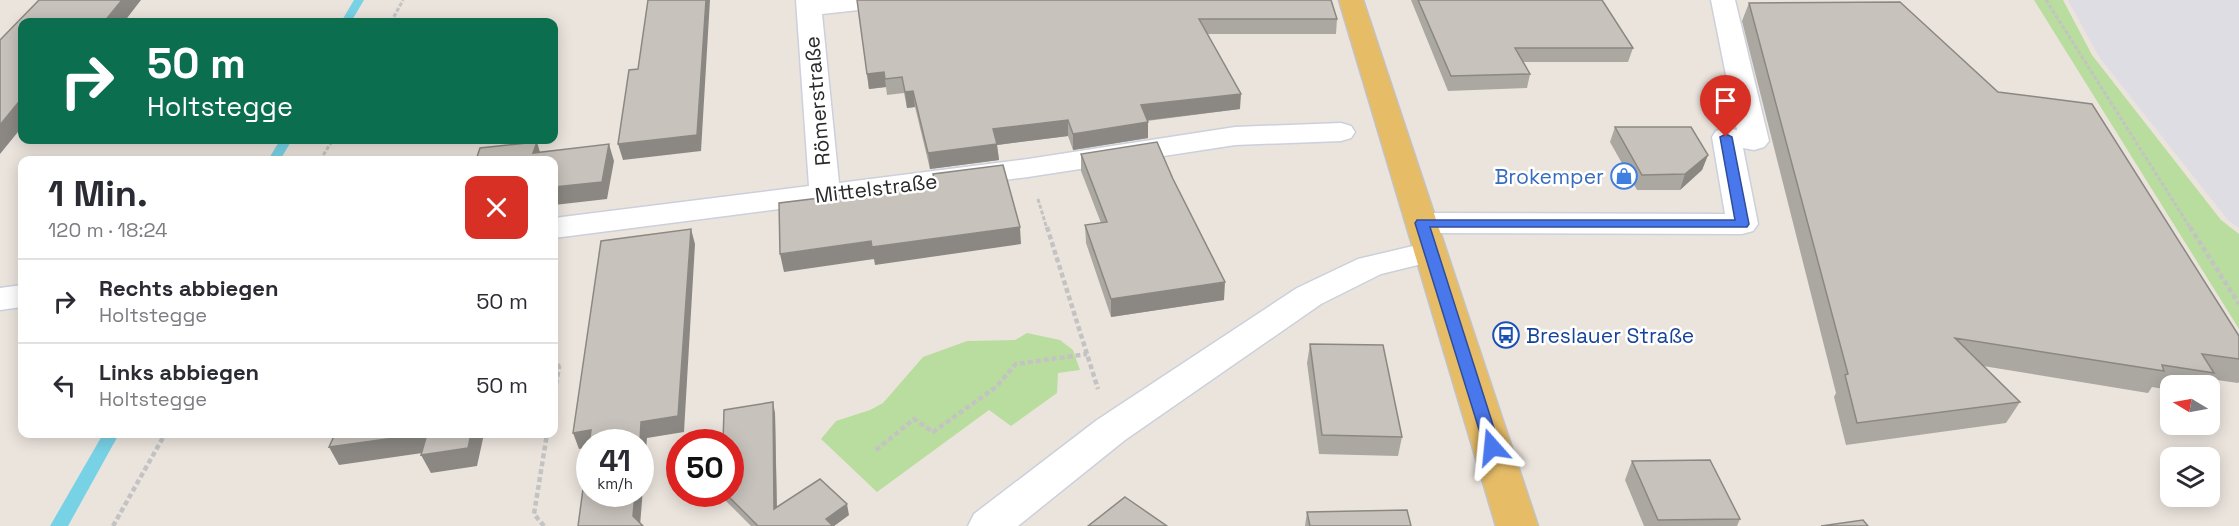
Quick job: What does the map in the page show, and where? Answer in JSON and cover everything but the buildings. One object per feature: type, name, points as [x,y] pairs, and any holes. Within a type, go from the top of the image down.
[{"type":"main road","points":[[1350,0],[1517,526]]},
{"type":"street","name":"Römerstraße","points":[[825,194],[808,4],[886,0]]},
{"type":"street","points":[[989,526],[1111,430],[1309,296],[1426,238],[1742,224],[1726,137],[1754,141],[1724,5]]},
{"type":"street","name":"Mittelstraße","points":[[558,227],[1028,168],[1235,136],[1341,132]]},
{"type":"street","points":[[0,299],[18,297]]},
{"type":"path","points":[[394,18],[403,0]]},
{"type":"path","points":[[2046,0],[2239,304]]},
{"type":"path","points":[[1028,168],[1111,430]]},
{"type":"path","points":[[876,450],[914,419],[933,432],[996,387],[1016,364],[1087,354]]},
{"type":"path","points":[[113,526],[163,438]]},
{"type":"path","points":[[544,526],[534,514],[546,438]]},
{"type":"shaded area","points":[[2068,0],[2239,0],[2239,228],[2228,220],[2099,57]]},
{"type":"green space","points":[[2034,0],[2063,0],[2092,55],[2221,220],[2239,234],[2239,329]]},
{"type":"green space","points":[[1027,333],[1060,340],[1073,350],[1080,370],[1058,373],[1057,393],[1011,426],[989,410],[877,492],[821,439],[836,421],[870,410],[883,403],[923,357],[967,341],[1015,340]]},
{"type":"waterway","points":[[348,18],[359,0]]},
{"type":"waterway","points":[[276,156],[284,144]]},
{"type":"waterway","points":[[59,526],[109,438]]},
{"type":"place","name":"Brokemper","points":[[1624,176]]},
{"type":"place","name":"Breslauer Straße","points":[[1506,335]]},
{"type":"route","points":[[1492,447],[1422,223],[1742,224],[1726,137]]}]
